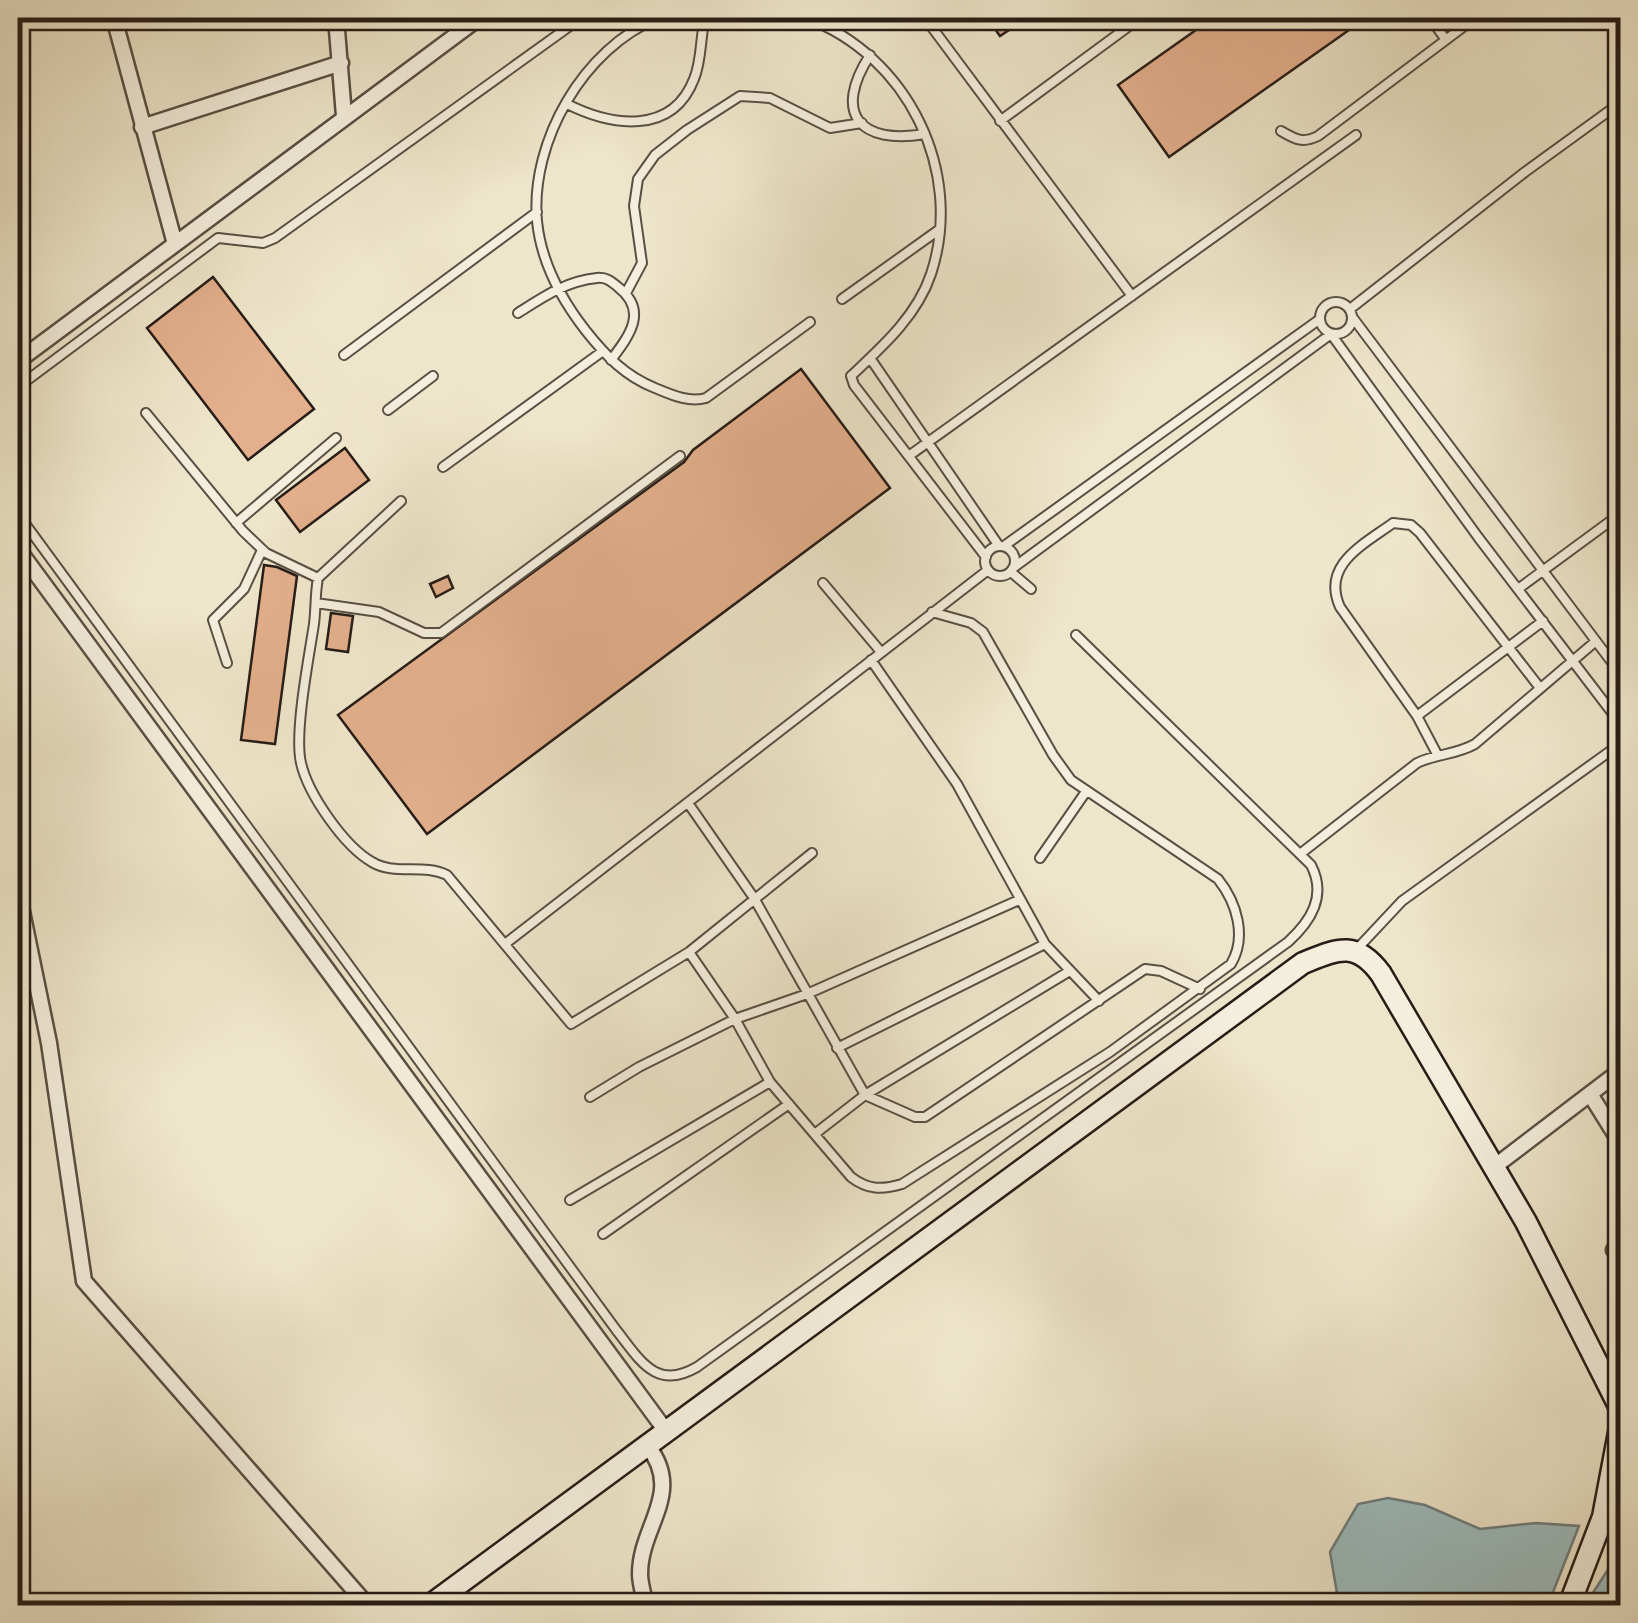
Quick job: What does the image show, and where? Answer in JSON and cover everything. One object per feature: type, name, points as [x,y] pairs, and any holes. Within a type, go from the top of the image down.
[{"type":"street","points":[[114,18],[175,244]]},
{"type":"street","points":[[336,18],[344,116]]},
{"type":"street","points":[[18,361],[478,18]]},
{"type":"street","points":[[142,127],[341,63]]},
{"type":"street","points":[[18,549],[666,1431]]},
{"type":"street","points":[[18,892],[49,1043],[84,1281],[368,1606]]},
{"type":"street","points":[[429,1606],[1303,963],[1333,951],[1356,950],[1369,958],[1381,974],[1526,1222],[1620,1408]]},
{"type":"street","points":[[1494,1168],[1620,1071]]},
{"type":"street","points":[[1590,1094],[1620,1142]]},
{"type":"street","points":[[1568,1606],[1610,1509],[1620,1427]]},
{"type":"street","points":[[646,1606],[640,1574],[664,1487],[663,1470],[648,1445]]},
{"type":"lane","points":[[18,387],[218,238],[263,243],[275,238],[581,18]]},
{"type":"lane","points":[[658,18],[623,36],[598,60],[566,104],[546,148],[538,212],[544,255],[558,288],[610,360],[638,381],[690,400],[700,400],[810,322]]},
{"type":"lane","points":[[566,104],[603,119],[624,122],[653,120],[674,110],[695,76],[705,18]]},
{"type":"lane","points":[[806,18],[839,33],[870,55],[897,86],[926,134],[940,182],[940,229],[930,276],[899,329],[851,376],[986,557],[988,570]]},
{"type":"lane","points":[[925,18],[1132,296]]},
{"type":"lane","points":[[1000,121],[1140,18]]},
{"type":"lane","points":[[1430,18],[1446,40]]},
{"type":"lane","points":[[1281,131],[1299,141],[1307,142],[1318,136],[1476,18]]},
{"type":"lane","points":[[870,55],[851,92],[850,103],[862,123],[896,138],[926,134]]},
{"type":"lane","points":[[626,293],[642,262],[634,206],[638,180],[655,155],[688,130],[740,96],[770,98],[830,128],[862,123]]},
{"type":"lane","points":[[988,570],[1002,576],[1012,570],[1331,334],[1343,333],[1352,314],[1525,172],[1620,103]]},
{"type":"lane","points":[[674,110],[688,130]]},
{"type":"lane","points":[[910,455],[1356,135]]},
{"type":"lane","points":[[344,356],[538,212]]},
{"type":"lane","points":[[842,299],[940,229]]},
{"type":"lane","points":[[518,313],[558,288],[608,279],[626,293],[636,324],[610,360]]},
{"type":"lane","points":[[1620,673],[1352,314],[1342,302],[1332,302],[1323,309],[1323,328],[1620,723]]},
{"type":"lane","points":[[986,557],[991,549],[1002,546],[1320,319]]},
{"type":"lane","points":[[443,468],[603,352]]},
{"type":"lane","points":[[870,358],[1002,546],[1014,555],[1012,570]]},
{"type":"lane","points":[[388,410],[433,376]]},
{"type":"lane","points":[[146,413],[262,550],[318,578]]},
{"type":"lane","points":[[236,523],[336,438]]},
{"type":"lane","points":[[316,603],[379,612],[424,633],[441,633],[680,456]]},
{"type":"lane","points":[[401,501],[318,578],[299,751],[312,792],[334,824],[368,860],[394,870],[428,869],[447,876],[571,1024],[689,952],[812,853]]},
{"type":"lane","points":[[18,514],[616,1331],[646,1366],[664,1376],[685,1374],[697,1368],[1288,942],[1303,929],[1314,911],[1319,880],[1312,865],[1076,634]]},
{"type":"lane","points":[[1518,589],[1620,514]]},
{"type":"lane","points":[[1438,756],[1417,716],[1333,592],[1335,574],[1342,564],[1393,523],[1411,524],[1420,533],[1540,688]]},
{"type":"lane","points":[[227,663],[213,620],[244,589],[262,550]]},
{"type":"lane","points":[[505,944],[988,570]]},
{"type":"lane","points":[[1012,570],[1031,589]]},
{"type":"lane","points":[[823,583],[881,652]]},
{"type":"lane","points":[[689,952],[735,1020],[770,1082],[860,1184],[880,1189],[902,1184],[1110,1052],[1231,964],[1242,936],[1227,891],[1205,869],[1070,780],[984,632],[971,623],[932,612]]},
{"type":"lane","points":[[1417,716],[1543,621]]},
{"type":"lane","points":[[1300,854],[1416,764],[1461,752],[1474,744],[1596,641]]},
{"type":"lane","points":[[871,660],[956,784],[1045,944],[1099,1001]]},
{"type":"lane","points":[[1356,950],[1402,901],[1620,744]]},
{"type":"lane","points":[[1040,858],[1085,793]]},
{"type":"lane","points":[[688,802],[754,898],[865,1095],[915,1118],[925,1117],[1146,969],[1162,971],[1200,989]]},
{"type":"lane","points":[[590,1097],[640,1067],[735,1020],[807,994],[1019,900]]},
{"type":"lane","points":[[837,1048],[1045,944]]},
{"type":"lane","points":[[816,1133],[865,1095],[1068,972]]},
{"type":"lane","points":[[570,1200],[770,1082]]},
{"type":"lane","points":[[603,1234],[789,1104]]},
{"type":"water","points":[[1388,1498],[1425,1505],[1480,1529],[1536,1523],[1579,1526],[1548,1605],[1339,1605],[1330,1552],[1358,1504]]},
{"type":"water","points":[[1620,1551],[1620,1605],[1585,1605]]},
{"type":"building","points":[[987,18],[1027,18],[1000,36]]},
{"type":"building","points":[[1213,18],[1366,18],[1169,157],[1118,85]]},
{"type":"building","points":[[213,277],[314,409],[248,460],[147,328]]},
{"type":"building","points":[[801,369],[890,488],[427,834],[338,715],[684,462],[693,450]]},
{"type":"building","points":[[345,448],[369,480],[300,532],[276,500]]},
{"type":"building","points":[[264,565],[297,576],[275,744],[241,740]]},
{"type":"building","points":[[448,576],[453,588],[436,597],[430,584]]},
{"type":"building","points":[[331,613],[353,616],[348,652],[326,649]]}]
